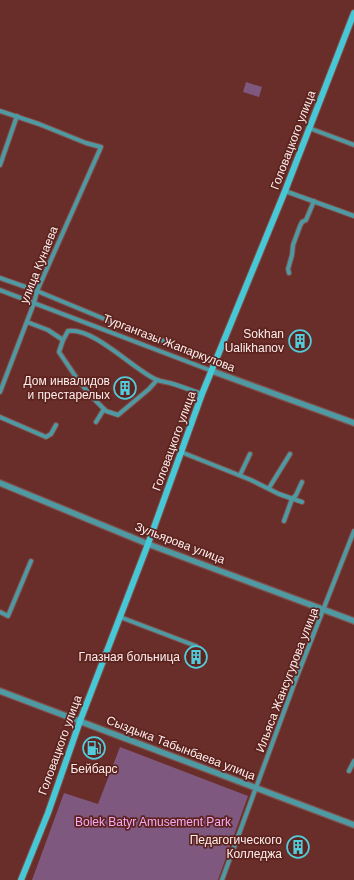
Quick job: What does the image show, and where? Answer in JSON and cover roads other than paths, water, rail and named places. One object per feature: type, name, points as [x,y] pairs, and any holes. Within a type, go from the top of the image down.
[{"type":"main road","name":"Головацкого улица","points":[[21,880],[48,813],[80,721],[148,544],[202,394],[285,191],[354,12]]},
{"type":"street","points":[[0,111],[17,116],[0,164]]},
{"type":"street","name":"улица Кунаева","points":[[0,392],[34,303],[37,291],[101,147],[86,143],[17,116]]},
{"type":"street","points":[[309,128],[354,145]]},
{"type":"street","points":[[285,191],[354,216]]},
{"type":"street","points":[[289,273],[288,269],[293,245],[300,226],[302,222],[306,220],[314,201]]},
{"type":"street","name":"Тургангазы Жапаркулова","points":[[0,278],[37,291],[119,325],[216,360]]},
{"type":"street","name":"Тургангазы Жапаркулова","points":[[0,290],[212,371],[354,423]]},
{"type":"street","points":[[27,322],[48,330],[63,340]]},
{"type":"street","points":[[157,380],[118,415],[104,409],[78,380],[59,352],[63,340],[68,331],[75,330],[122,356],[142,372],[157,380],[202,394]]},
{"type":"street","points":[[96,422],[104,409]]},
{"type":"street","points":[[0,417],[46,437],[51,434],[56,425]]},
{"type":"street","points":[[181,452],[240,475],[292,499],[302,502]]},
{"type":"street","points":[[240,475],[250,454]]},
{"type":"street","points":[[269,488],[290,454]]},
{"type":"street","points":[[284,521],[292,499],[296,495],[302,482]]},
{"type":"street","name":"Зульярова улица","points":[[0,483],[148,544],[354,621]]},
{"type":"street","name":"Ильяса Жансугурова улица","points":[[222,880],[296,680],[354,531]]},
{"type":"street","points":[[0,612],[8,616],[31,561]]},
{"type":"street","points":[[120,618],[196,646]]},
{"type":"street","name":"Сыздыка Табынбаева улица","points":[[0,691],[354,826]]},
{"type":"street","points":[[349,771],[354,761]]},
{"type":"place","name":"Sokhan Ualikhanov","points":[[300,341]]},
{"type":"place","name":"Дом инвалидов и престарелых","points":[[125,388]]},
{"type":"place","name":"Глазная больница","points":[[196,657]]},
{"type":"place","name":"Бейбарс","points":[[94,748]]},
{"type":"place","name":"Педагогического Колледжа","points":[[298,847]]},
{"type":"park label","name":"Bolek Batyr Amusement Park","points":[[153,822]]}]
